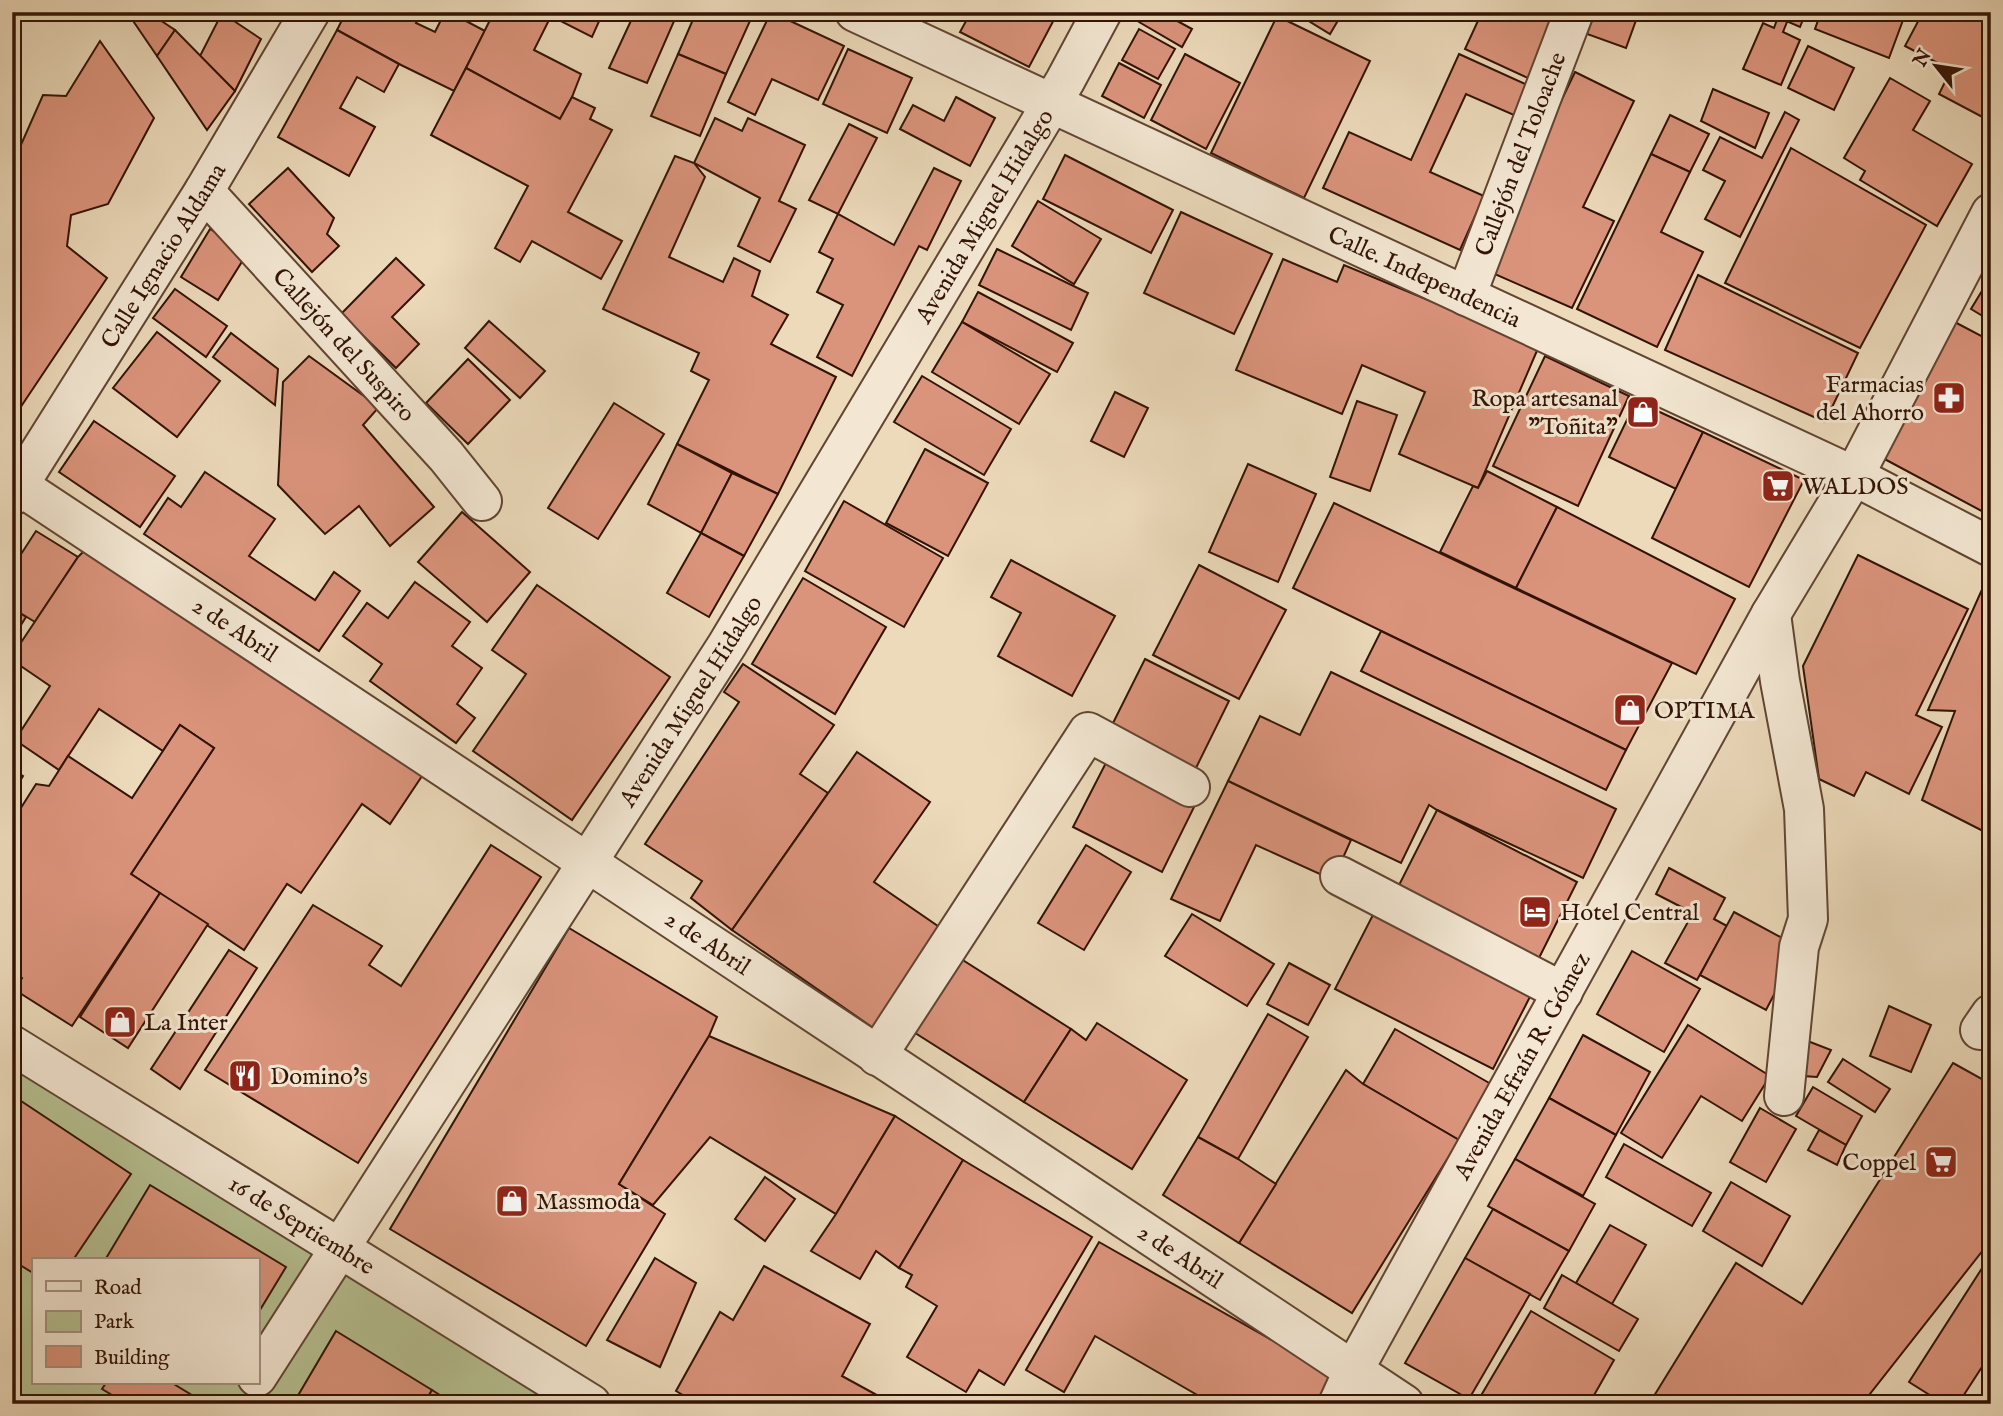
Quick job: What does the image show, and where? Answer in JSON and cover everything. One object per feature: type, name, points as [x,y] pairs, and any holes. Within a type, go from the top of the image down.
[{"type":"street","name":"Calle Ignacio Aldama","points":[[15,487],[204,191],[310,12]]},
{"type":"street","name":"Calle. Independencia","points":[[855,12],[1854,475],[1991,547]]},
{"type":"street","name":"Avenida Miguel Hidalgo","points":[[259,1374],[727,645],[1051,103],[1102,12]]},
{"type":"street","name":"Callejón del Toloache","points":[[1466,296],[1574,12]]},
{"type":"street","name":"Callejón del Suspiro","points":[[204,191],[446,456],[482,501]]},
{"type":"street","name":"Avenida Efraín R. Gómez","points":[[1345,1388],[1771,614],[1854,475],[1991,213]]},
{"type":"street","name":"2 de Abril","points":[[15,487],[587,862],[877,1056],[1345,1388],[1404,1404]]},
{"type":"street","points":[[1771,614],[1780,681],[1804,809],[1808,919],[1799,947],[1784,1096]]},
{"type":"street","points":[[877,1056],[1087,732],[1190,787]]},
{"type":"street","points":[[1340,876],[1563,992]]},
{"type":"street","name":"16 de Septiembre","points":[[12,1045],[591,1404]]},
{"type":"street","points":[[240,1404],[253,1384]]},
{"type":"green space","points":[[12,1045],[591,1404],[12,1404]]},
{"type":"building","points":[[127,12],[157,12],[154,16],[175,30],[157,56]]},
{"type":"building","points":[[346,12],[422,12],[416,23],[435,32],[445,12],[449,12],[485,31],[454,91],[337,30]]},
{"type":"building","points":[[494,12],[592,12],[601,17],[592,37],[551,16],[534,50],[581,74],[560,119],[466,68]]},
{"type":"building","points":[[635,12],[678,12],[647,83],[609,68]]},
{"type":"building","points":[[688,12],[754,12],[726,74],[678,54],[695,15]]},
{"type":"building","points":[[771,12],[844,46],[818,100],[772,79],[755,115],[728,102]]},
{"type":"building","points":[[971,12],[1058,12],[1029,67],[960,32]]},
{"type":"building","points":[[1145,12],[1161,12],[1192,29],[1182,47],[1139,22]]},
{"type":"building","points":[[1294,12],[1343,12],[1330,34]]},
{"type":"building","points":[[1482,12],[1542,12],[1557,19],[1530,79],[1465,49]]},
{"type":"building","points":[[1595,12],[1639,12],[1626,48],[1587,34]]},
{"type":"building","points":[[1766,12],[1806,12],[1800,27]]},
{"type":"building","points":[[1821,12],[1906,12],[1889,58],[1815,29]]},
{"type":"building","points":[[1923,12],[1991,12],[1990,121],[1939,94],[1951,70],[1905,46]]},
{"type":"building","points":[[222,13],[261,39],[235,91],[200,56]]},
{"type":"building","points":[[1277,16],[1370,61],[1304,198],[1211,153]]},
{"type":"building","points":[[1778,17],[1787,22],[1783,32],[1800,40],[1781,85],[1743,69],[1763,23],[1774,28]]},
{"type":"building","points":[[1139,29],[1175,49],[1158,79],[1122,60]]},
{"type":"building","points":[[175,30],[235,91],[207,130],[157,56]]},
{"type":"building","points":[[337,30],[399,64],[384,92],[357,77],[340,108],[375,127],[349,176],[278,137]]},
{"type":"building","points":[[100,41],[154,118],[108,204],[71,215],[67,246],[107,278],[12,420],[12,165],[43,95],[66,96]]},
{"type":"building","points":[[1808,46],[1854,68],[1834,110],[1788,88]]},
{"type":"building","points":[[848,49],[912,78],[887,133],[823,104]]},
{"type":"building","points":[[678,54],[726,74],[700,136],[651,116]]},
{"type":"building","points":[[1185,54],[1240,83],[1206,149],[1151,120]]},
{"type":"building","points":[[1459,54],[1536,89],[1523,119],[1466,94],[1430,172],[1484,196],[1460,250],[1323,188],[1349,132],[1411,160]]},
{"type":"building","points":[[1119,63],[1161,85],[1144,118],[1102,96]]},
{"type":"building","points":[[466,68],[560,119],[572,97],[595,108],[590,119],[612,130],[568,212],[622,241],[601,279],[532,241],[520,262],[495,248],[528,186],[431,135]]},
{"type":"building","points":[[1575,72],[1634,101],[1583,207],[1614,221],[1572,308],[1481,268]]},
{"type":"building","points":[[1890,78],[1930,101],[1913,130],[1972,164],[1937,226],[1860,180],[1865,171],[1844,158]]},
{"type":"building","points":[[1713,89],[1769,113],[1755,148],[1701,121]]},
{"type":"building","points":[[956,97],[995,118],[970,166],[900,129],[913,105],[944,121]]},
{"type":"building","points":[[1785,112],[1799,120],[1740,237],[1705,219],[1725,181],[1703,170],[1720,137],[1762,158]]},
{"type":"building","points":[[1670,115],[1709,134],[1690,172],[1651,154]]},
{"type":"building","points":[[715,118],[742,131],[748,118],[805,145],[779,201],[796,209],[770,262],[738,246],[760,198],[694,163]]},
{"type":"building","points":[[849,124],[877,138],[838,214],[809,200]]},
{"type":"building","points":[[1791,148],[1926,225],[1860,348],[1725,283]]},
{"type":"building","points":[[1651,154],[1690,172],[1661,232],[1703,252],[1657,347],[1577,309]]},
{"type":"building","points":[[1065,155],[1173,210],[1151,253],[1043,199]]},
{"type":"building","points":[[675,156],[694,163],[705,177],[669,257],[723,282],[734,258],[760,271],[752,296],[788,315],[771,344],[836,377],[778,494],[677,444],[709,380],[691,371],[699,353],[603,309]]},
{"type":"building","points":[[288,168],[334,218],[327,234],[339,246],[312,272],[249,204]]},
{"type":"building","points":[[934,168],[961,181],[927,250],[919,246],[852,376],[817,357],[843,305],[817,292],[833,259],[819,252],[838,214],[894,245]]},
{"type":"building","points":[[1038,201],[1101,239],[1074,284],[1012,246]]},
{"type":"building","points":[[1181,212],[1272,254],[1234,334],[1144,293]]},
{"type":"building","points":[[210,229],[248,252],[218,300],[181,277]]},
{"type":"building","points":[[997,249],[1088,293],[1071,330],[979,285]]},
{"type":"building","points":[[396,258],[424,285],[392,317],[419,344],[396,368],[341,314]]},
{"type":"building","points":[[1283,259],[1337,282],[1344,265],[1539,346],[1478,488],[1399,454],[1425,392],[1362,365],[1342,414],[1236,370]]},
{"type":"building","points":[[1698,275],[1858,353],[1825,422],[1665,350]]},
{"type":"building","points":[[1991,276],[1991,321],[1971,309]]},
{"type":"building","points":[[175,289],[227,326],[206,357],[153,318]]},
{"type":"building","points":[[978,292],[1073,343],[1057,372],[962,322]]},
{"type":"building","name":"Farmacias del Ahorro","points":[[1949,319],[1991,341],[1991,516],[1877,455]]},
{"type":"building","points":[[489,321],[545,371],[520,398],[465,348]]},
{"type":"building","points":[[962,322],[1050,374],[1019,424],[932,372]]},
{"type":"building","points":[[157,332],[220,381],[177,437],[113,388]]},
{"type":"building","points":[[231,333],[278,369],[275,405],[213,357]]},
{"type":"building","points":[[309,356],[379,407],[363,425],[434,507],[390,546],[359,506],[325,534],[278,485],[283,382]]},
{"type":"building","points":[[1545,356],[1629,396],[1578,506],[1493,466]]},
{"type":"building","points":[[468,359],[510,400],[468,444],[426,403]]},
{"type":"building","points":[[922,376],[1011,429],[984,475],[894,422]]},
{"type":"building","points":[[1115,392],[1148,408],[1124,457],[1091,441]]},
{"type":"building","points":[[1357,401],[1397,415],[1370,491],[1330,477]]},
{"type":"building","points":[[1636,401],[1703,432],[1676,489],[1609,457]]},
{"type":"building","points":[[614,403],[664,434],[598,539],[548,508]]},
{"type":"building","points":[[94,421],[175,476],[140,527],[59,472]]},
{"type":"building","points":[[1703,432],[1804,480],[1749,587],[1652,538]]},
{"type":"building","points":[[677,444],[732,473],[701,533],[648,504]]},
{"type":"building","points":[[925,449],[988,483],[948,556],[886,523]]},
{"type":"building","points":[[1248,464],[1316,494],[1278,582],[1209,552]]},
{"type":"building","points":[[1487,471],[1557,507],[1516,588],[1440,552],[1473,486],[1478,488]]},
{"type":"building","points":[[205,472],[275,519],[249,556],[315,600],[334,572],[360,591],[319,651],[144,534],[168,498],[181,507]]},
{"type":"building","points":[[732,473],[778,494],[744,556],[701,533]]},
{"type":"building","points":[[844,501],[943,558],[904,627],[805,571]]},
{"type":"building","points":[[1334,503],[1672,663],[1626,750],[1293,588]]},
{"type":"building","points":[[1557,507],[1735,599],[1696,674],[1516,588]]},
{"type":"building","points":[[462,512],[530,572],[487,622],[418,562]]},
{"type":"building","points":[[36,531],[78,557],[35,622],[12,608],[12,568]]},
{"type":"building","points":[[701,533],[744,556],[709,617],[667,593]]},
{"type":"building","points":[[88,547],[422,776],[390,824],[362,804],[301,893],[287,884],[244,950],[131,874],[214,748],[180,725],[163,751],[99,709],[59,770],[15,740],[50,686],[12,660],[12,656],[78,557]]},
{"type":"building","points":[[1858,555],[1968,609],[1916,715],[1942,727],[1909,794],[1866,772],[1854,796],[1819,779],[1803,666]]},
{"type":"building","points":[[1011,560],[1115,616],[1072,696],[998,656],[1021,613],[991,597]]},
{"type":"building","points":[[1199,565],[1286,610],[1239,699],[1153,655]]},
{"type":"building","points":[[803,578],[886,627],[835,714],[752,664]]},
{"type":"building","points":[[415,582],[470,622],[452,646],[482,668],[457,704],[475,718],[456,743],[370,681],[382,664],[343,636],[367,603],[388,618]]},
{"type":"building","points":[[537,585],[670,677],[572,820],[473,751],[526,674],[492,650]]},
{"type":"building","points":[[1984,585],[1991,588],[1991,835],[1922,800],[1955,711],[1928,710]]},
{"type":"building","points":[[12,608],[26,617],[12,639]]},
{"type":"building","points":[[1381,631],[1626,750],[1606,790],[1361,671]]},
{"type":"building","points":[[1145,659],[1229,701],[1192,776],[1107,735]]},
{"type":"building","points":[[743,664],[834,725],[800,774],[828,793],[732,930],[691,898],[702,881],[645,844],[739,702],[724,692]]},
{"type":"building","points":[[1331,672],[1616,809],[1583,878],[1429,805],[1401,863],[1228,781],[1260,716],[1300,735]]},
{"type":"building","points":[[180,725],[214,748],[131,874],[160,893],[72,1026],[15,990],[22,978],[12,972],[12,822],[36,784],[49,786],[68,756],[132,798]]},
{"type":"building","points":[[857,752],[930,802],[874,882],[948,933],[879,1032],[732,930]]},
{"type":"building","points":[[1110,755],[1198,799],[1162,872],[1073,827]]},
{"type":"building","points":[[12,769],[23,776],[12,794]]},
{"type":"building","points":[[1228,781],[1351,840],[1333,880],[1256,845],[1220,921],[1171,899]]},
{"type":"building","points":[[1437,810],[1577,882],[1536,964],[1395,893]]},
{"type":"building","points":[[491,845],[541,877],[358,1163],[205,1070],[313,905],[382,946],[369,965],[401,986]]},
{"type":"building","points":[[1086,845],[1131,872],[1084,950],[1038,923]]},
{"type":"building","points":[[1669,868],[1725,898],[1714,919],[1727,926],[1697,980],[1665,963],[1693,913],[1656,894]]},
{"type":"building","points":[[160,893],[208,924],[128,1048],[80,1017]]},
{"type":"building","points":[[1377,907],[1535,987],[1493,1069],[1335,989]]},
{"type":"building","points":[[1734,912],[1799,947],[1766,1010],[1700,975]]},
{"type":"building","points":[[1192,914],[1274,964],[1247,1006],[1165,956]]},
{"type":"building","points":[[569,928],[717,1017],[709,1036],[619,1184],[665,1214],[586,1346],[390,1229]]},
{"type":"building","points":[[229,950],[257,968],[180,1089],[151,1069]]},
{"type":"building","points":[[1632,951],[1700,989],[1664,1052],[1597,1014]]},
{"type":"building","points":[[958,957],[1071,1029],[1024,1102],[912,1031]]},
{"type":"building","points":[[1289,963],[1330,985],[1308,1025],[1267,1004]]},
{"type":"building","points":[[1889,1006],[1931,1025],[1911,1072],[1870,1056]]},
{"type":"building","points":[[1268,1014],[1308,1037],[1238,1159],[1198,1137]]},
{"type":"building","points":[[1097,1023],[1187,1080],[1132,1169],[1024,1102],[1071,1029],[1086,1040]]},
{"type":"building","points":[[1688,1025],[1770,1076],[1742,1121],[1701,1096],[1662,1158],[1621,1133]]},
{"type":"building","points":[[1395,1029],[1491,1084],[1459,1140],[1363,1084]]},
{"type":"building","points":[[1583,1035],[1650,1072],[1616,1135],[1549,1098]]},
{"type":"building","points":[[709,1036],[895,1116],[836,1214],[710,1137],[653,1205],[619,1184]]},
{"type":"building","points":[[1805,1040],[1831,1050],[1817,1077],[1803,1076]]},
{"type":"building","points":[[1843,1059],[1890,1089],[1875,1112],[1828,1082]]},
{"type":"building","name":"Coppel","points":[[1953,1063],[1991,1084],[1991,1240],[1862,1404],[1649,1404],[1736,1263],[1802,1304]]},
{"type":"building","points":[[1346,1070],[1363,1084],[1459,1140],[1352,1313],[1239,1243]]},
{"type":"building","points":[[1813,1087],[1862,1116],[1846,1145],[1796,1116]]},
{"type":"building","points":[[12,1095],[131,1174],[74,1258],[32,1258],[32,1272],[12,1260]]},
{"type":"building","points":[[1549,1098],[1616,1135],[1583,1196],[1515,1159]]},
{"type":"building","points":[[1760,1108],[1796,1129],[1766,1182],[1730,1162]]},
{"type":"building","points":[[895,1116],[963,1160],[899,1268],[876,1251],[860,1279],[811,1251]]},
{"type":"building","points":[[1819,1130],[1846,1145],[1837,1165],[1808,1150]]},
{"type":"building","points":[[1198,1137],[1276,1184],[1239,1243],[1163,1195]]},
{"type":"building","points":[[1624,1144],[1711,1193],[1692,1226],[1606,1177]]},
{"type":"building","points":[[1515,1159],[1595,1204],[1569,1251],[1488,1206]]},
{"type":"building","points":[[963,1160],[1092,1237],[1004,1385],[979,1370],[966,1392],[907,1357],[937,1306],[906,1287],[912,1275],[899,1268]]},
{"type":"building","points":[[765,1177],[795,1199],[765,1241],[735,1219]]},
{"type":"building","points":[[1731,1182],[1790,1216],[1762,1266],[1703,1231]]},
{"type":"building","points":[[150,1185],[286,1267],[259,1312],[259,1258],[106,1258]]},
{"type":"building","points":[[1493,1209],[1569,1251],[1540,1300],[1465,1258]]},
{"type":"building","points":[[1610,1225],[1646,1245],[1612,1304],[1576,1283]]},
{"type":"building","points":[[1099,1242],[1346,1382],[1333,1404],[1213,1404],[1095,1336],[1064,1392],[1026,1370]]},
{"type":"building","points":[[655,1258],[696,1283],[660,1367],[607,1340]]},
{"type":"building","points":[[1465,1258],[1530,1294],[1469,1399],[1405,1363]]},
{"type":"building","points":[[1986,1262],[1991,1266],[1991,1353],[1958,1404],[1944,1404],[1909,1382]]},
{"type":"building","points":[[764,1266],[870,1324],[842,1376],[884,1399],[881,1404],[698,1404],[676,1391],[720,1312],[733,1320]]},
{"type":"building","points":[[1562,1275],[1638,1319],[1619,1351],[1544,1308]]},
{"type":"building","points":[[1531,1311],[1614,1360],[1589,1404],[1476,1404]]},
{"type":"building","points":[[336,1331],[432,1390],[424,1404],[293,1404]]},
{"type":"building","points":[[105,1384],[174,1384],[205,1403],[127,1404],[102,1389]]},
{"type":"building","points":[[432,1390],[454,1404],[424,1404]]},
{"type":"place","name":"Farmacias del Ahorro","points":[[1949,398]]},
{"type":"place","name":"Ropa artesanal \"Toñita\"","points":[[1643,412]]},
{"type":"place","name":"WALDOS","points":[[1778,486]]},
{"type":"place","name":"OPTIMA","points":[[1630,710]]},
{"type":"place","name":"Hotel Central","points":[[1535,912]]},
{"type":"place","name":"La Inter","points":[[120,1022]]},
{"type":"place","name":"Domino's","points":[[245,1076]]},
{"type":"place","name":"Coppel","points":[[1941,1162]]},
{"type":"place","name":"Massmoda","points":[[512,1201]]}]
